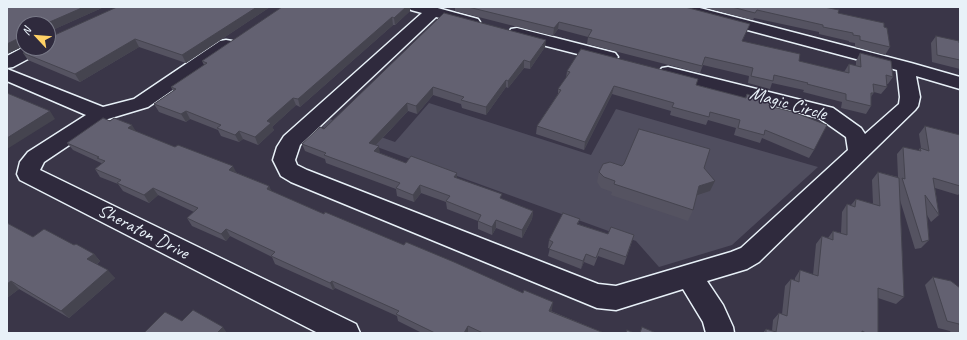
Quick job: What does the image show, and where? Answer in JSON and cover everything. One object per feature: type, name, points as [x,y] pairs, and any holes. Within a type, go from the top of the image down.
[{"type":"street","points":[[678,7],[960,82]]},
{"type":"street","points":[[623,61],[424,9],[291,141],[284,160],[289,170],[299,176],[590,294],[604,298],[616,298],[689,276],[750,255],[908,106],[910,97],[905,67]]},
{"type":"street","points":[[7,74],[101,114],[141,103],[237,38]]},
{"type":"street","points":[[7,63],[20,56]]},
{"type":"street","name":"Magic Circle","points":[[654,69],[826,113],[854,133],[858,140],[859,152]]},
{"type":"street","name":"Sheraton Drive","points":[[101,114],[36,157],[31,162],[28,174],[346,333]]},
{"type":"street","points":[[689,276],[713,314],[720,333]]},
{"type":"shaded area","points":[[429,103],[591,155],[616,109],[818,167],[732,245],[659,267],[636,241],[322,127],[330,119],[395,142]]},
{"type":"building","points":[[7,7],[84,7],[56,19],[56,16],[16,16],[16,40],[7,44]]},
{"type":"building","points":[[117,7],[257,7],[182,55],[135,39],[75,74],[30,56],[56,56],[56,34]]},
{"type":"building","points":[[282,7],[406,7],[394,18],[392,17],[298,99],[293,98],[267,121],[271,123],[255,137],[239,131],[235,135],[217,128],[221,125],[186,111],[181,114],[154,104],[176,89],[171,87],[207,63],[202,61]]},
{"type":"building","points":[[468,7],[685,7],[750,24],[742,41],[800,54],[799,61],[849,73],[849,64],[861,67],[860,53],[891,61],[893,77],[886,75],[887,87],[873,84],[874,93],[871,93],[871,106],[846,100],[846,94],[807,84],[808,83],[774,75],[773,81],[751,76],[753,68],[705,57],[702,66],[588,37],[592,30],[559,22],[554,28]]},
{"type":"building","points":[[732,7],[824,7],[839,10],[838,13],[884,23],[884,27],[887,28],[890,47],[860,40],[860,36],[853,35],[853,33],[823,27],[823,25],[757,10],[755,13]]},
{"type":"building","points":[[444,13],[546,40],[530,62],[524,60],[508,81],[506,80],[486,107],[461,100],[464,97],[433,87],[416,106],[407,103],[369,143],[379,146],[374,151],[406,163],[411,156],[457,173],[454,177],[502,194],[500,198],[533,211],[522,230],[496,220],[492,227],[478,221],[481,215],[446,201],[450,196],[420,185],[413,195],[396,188],[400,183],[324,155],[326,153],[302,144],[320,127],[324,129]]},
{"type":"building","points":[[936,36],[959,41],[960,60],[937,55]]},
{"type":"building","points":[[581,49],[698,79],[696,85],[746,98],[747,94],[770,103],[769,106],[793,112],[827,125],[814,150],[765,130],[764,135],[738,128],[740,120],[710,112],[709,117],[672,107],[674,103],[614,86],[585,142],[537,126],[561,90],[558,89],[570,72],[567,71]]},
{"type":"building","points":[[7,93],[50,111],[7,138]]},
{"type":"building","points":[[103,118],[110,121],[114,118],[132,125],[128,128],[175,147],[178,145],[233,166],[229,170],[269,186],[267,189],[324,214],[325,212],[404,245],[406,242],[523,293],[524,290],[553,302],[549,311],[604,333],[483,333],[468,326],[464,333],[435,333],[396,314],[399,311],[332,281],[330,283],[271,256],[275,252],[226,229],[221,234],[187,218],[198,208],[153,188],[144,195],[117,183],[121,180],[95,169],[105,161],[67,143]]},
{"type":"building","points":[[925,126],[960,135],[960,186],[933,178],[939,215],[925,195],[929,240],[922,242],[902,178],[905,179],[903,147],[921,151],[920,148],[929,151]]},
{"type":"building","points":[[639,129],[710,149],[704,168],[715,181],[699,186],[693,210],[614,184],[615,181],[604,177],[599,172],[603,164],[610,162],[622,166],[624,164]]},
{"type":"building","points":[[878,172],[899,178],[904,297],[878,288],[878,333],[866,333],[862,331],[862,333],[766,333],[766,329],[776,332],[779,313],[787,316],[791,279],[799,282],[800,270],[818,276],[822,236],[833,240],[833,231],[847,235],[847,204],[855,207],[856,199],[880,206]]},
{"type":"building","points":[[563,213],[580,219],[577,224],[608,234],[611,227],[634,235],[626,257],[600,248],[596,258],[586,254],[583,261],[549,249],[553,242],[549,240]]},
{"type":"building","points":[[7,223],[33,237],[44,229],[94,254],[87,259],[108,270],[61,311],[11,281],[7,284]]},
{"type":"building","points":[[933,277],[951,281],[960,288],[960,327],[959,324],[947,321]]},
{"type":"building","points":[[193,310],[223,327],[217,333],[144,333],[165,312],[182,321]]},
{"type":"building","points":[[642,327],[656,333],[640,333]]},
{"type":"building","points":[[627,330],[634,333],[626,333]]}]
